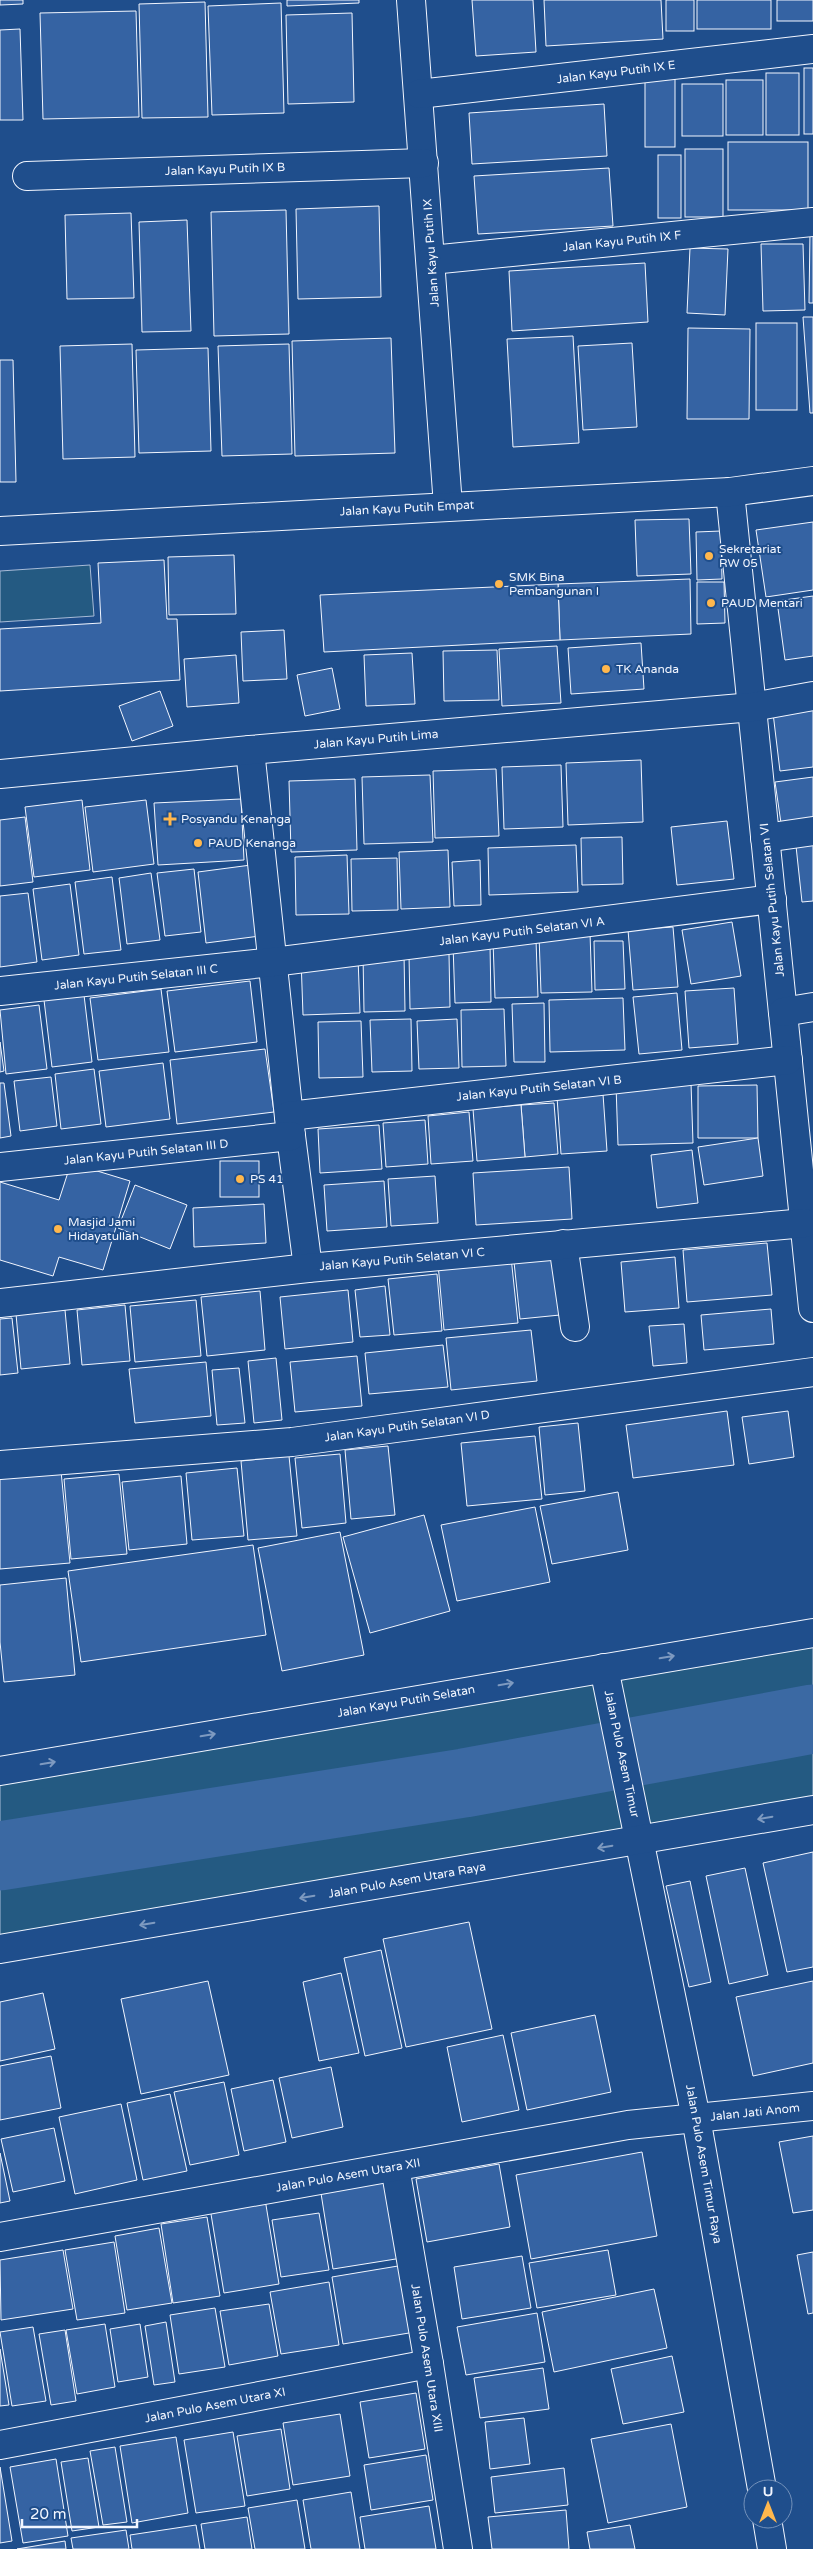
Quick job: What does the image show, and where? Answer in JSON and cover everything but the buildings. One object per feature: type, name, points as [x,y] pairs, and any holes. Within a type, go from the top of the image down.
[{"type":"street","name":"Jalan Kayu Putih IX","points":[[411,0],[448,506]]},
{"type":"street","name":"Jalan Kayu Putih IX E","points":[[419,94],[813,49]]},
{"type":"street","name":"Jalan Kayu Putih IX B","points":[[27,176],[424,163]]},
{"type":"street","name":"Jalan Kayu Putih IX F","points":[[431,260],[813,222]]},
{"type":"street","name":"Jalan Kayu Putih Empat","points":[[0,531],[730,492],[813,481]]},
{"type":"street","name":"Jalan Kayu Putih Selatan VI","points":[[730,492],[788,1060],[807,1208],[813,1308]]},
{"type":"street","name":"Jalan Kayu Putih Lima","points":[[0,774],[250,750],[753,707],[813,696]]},
{"type":"street","points":[[250,750],[290,1126],[308,1268]]},
{"type":"street","points":[[765,838],[813,831]]},
{"type":"street","name":"Jalan Kayu Putih Selatan VI A","points":[[273,962],[772,899]]},
{"type":"street","name":"Jalan Kayu Putih Selatan III C","points":[[0,991],[273,962]]},
{"type":"street","points":[[783,1012],[813,1007]]},
{"type":"street","name":"Jalan Kayu Putih Selatan VI B","points":[[290,1126],[788,1060]]},
{"type":"street","name":"Jalan Kayu Putih Selatan III D","points":[[0,1167],[290,1126]]},
{"type":"street","name":"Jalan Kayu Putih Selatan VI C","points":[[0,1303],[308,1268],[563,1244],[807,1208]]},
{"type":"street","points":[[563,1244],[575,1327]]},
{"type":"street","name":"Jalan Kayu Putih Selatan VI D","points":[[0,1465],[292,1442],[813,1372]]},
{"type":"street","name":"Jalan Kayu Putih Selatan","points":[[0,1771],[813,1632]]},
{"type":"street","name":"Jalan Pulo Asem Timur","points":[[604,1668],[640,1841]]},
{"type":"street","name":"Jalan Pulo Asem Utara Raya","points":[[0,1949],[813,1810]]},
{"type":"street","name":"Jalan Pulo Asem Timur Raya","points":[[640,1841],[696,2118],[760,2479]]},
{"type":"street","name":"Jalan Jati Anom","points":[[696,2118],[813,2106]]},
{"type":"street","name":"Jalan Pulo Asem Utara XII","points":[[0,2237],[628,2125],[696,2118]]},
{"type":"street","name":"Jalan Pulo Asem Utara XIII","points":[[395,2166],[430,2364],[458,2549]]},
{"type":"street","name":"Jalan Pulo Asem Utara XI","points":[[0,2445],[430,2364]]},
{"type":"street","points":[[769,2529],[772,2549]]},
{"type":"shaded area","points":[[90,565],[94,616],[0,622],[0,571]]},
{"type":"shaded area","points":[[813,1631],[813,1804],[0,1948],[0,1769]]},
{"type":"waterway","points":[[0,1856],[464,1783],[813,1719]]},
{"type":"place","name":"Sekretariat RW 05","points":[[709,556]]},
{"type":"place","name":"SMK Bina Pembangunan I","points":[[499,584]]},
{"type":"place","name":"PAUD Mentari","points":[[711,603]]},
{"type":"place","name":"TK Ananda","points":[[606,669]]},
{"type":"place","name":"Posyandu Kenanga","points":[[170,819]]},
{"type":"place","name":"PAUD Kenanga","points":[[198,843]]},
{"type":"place","name":"PS 41","points":[[240,1179]]},
{"type":"place","name":"Masjid Jami Hidayatullah","points":[[58,1229]]}]
